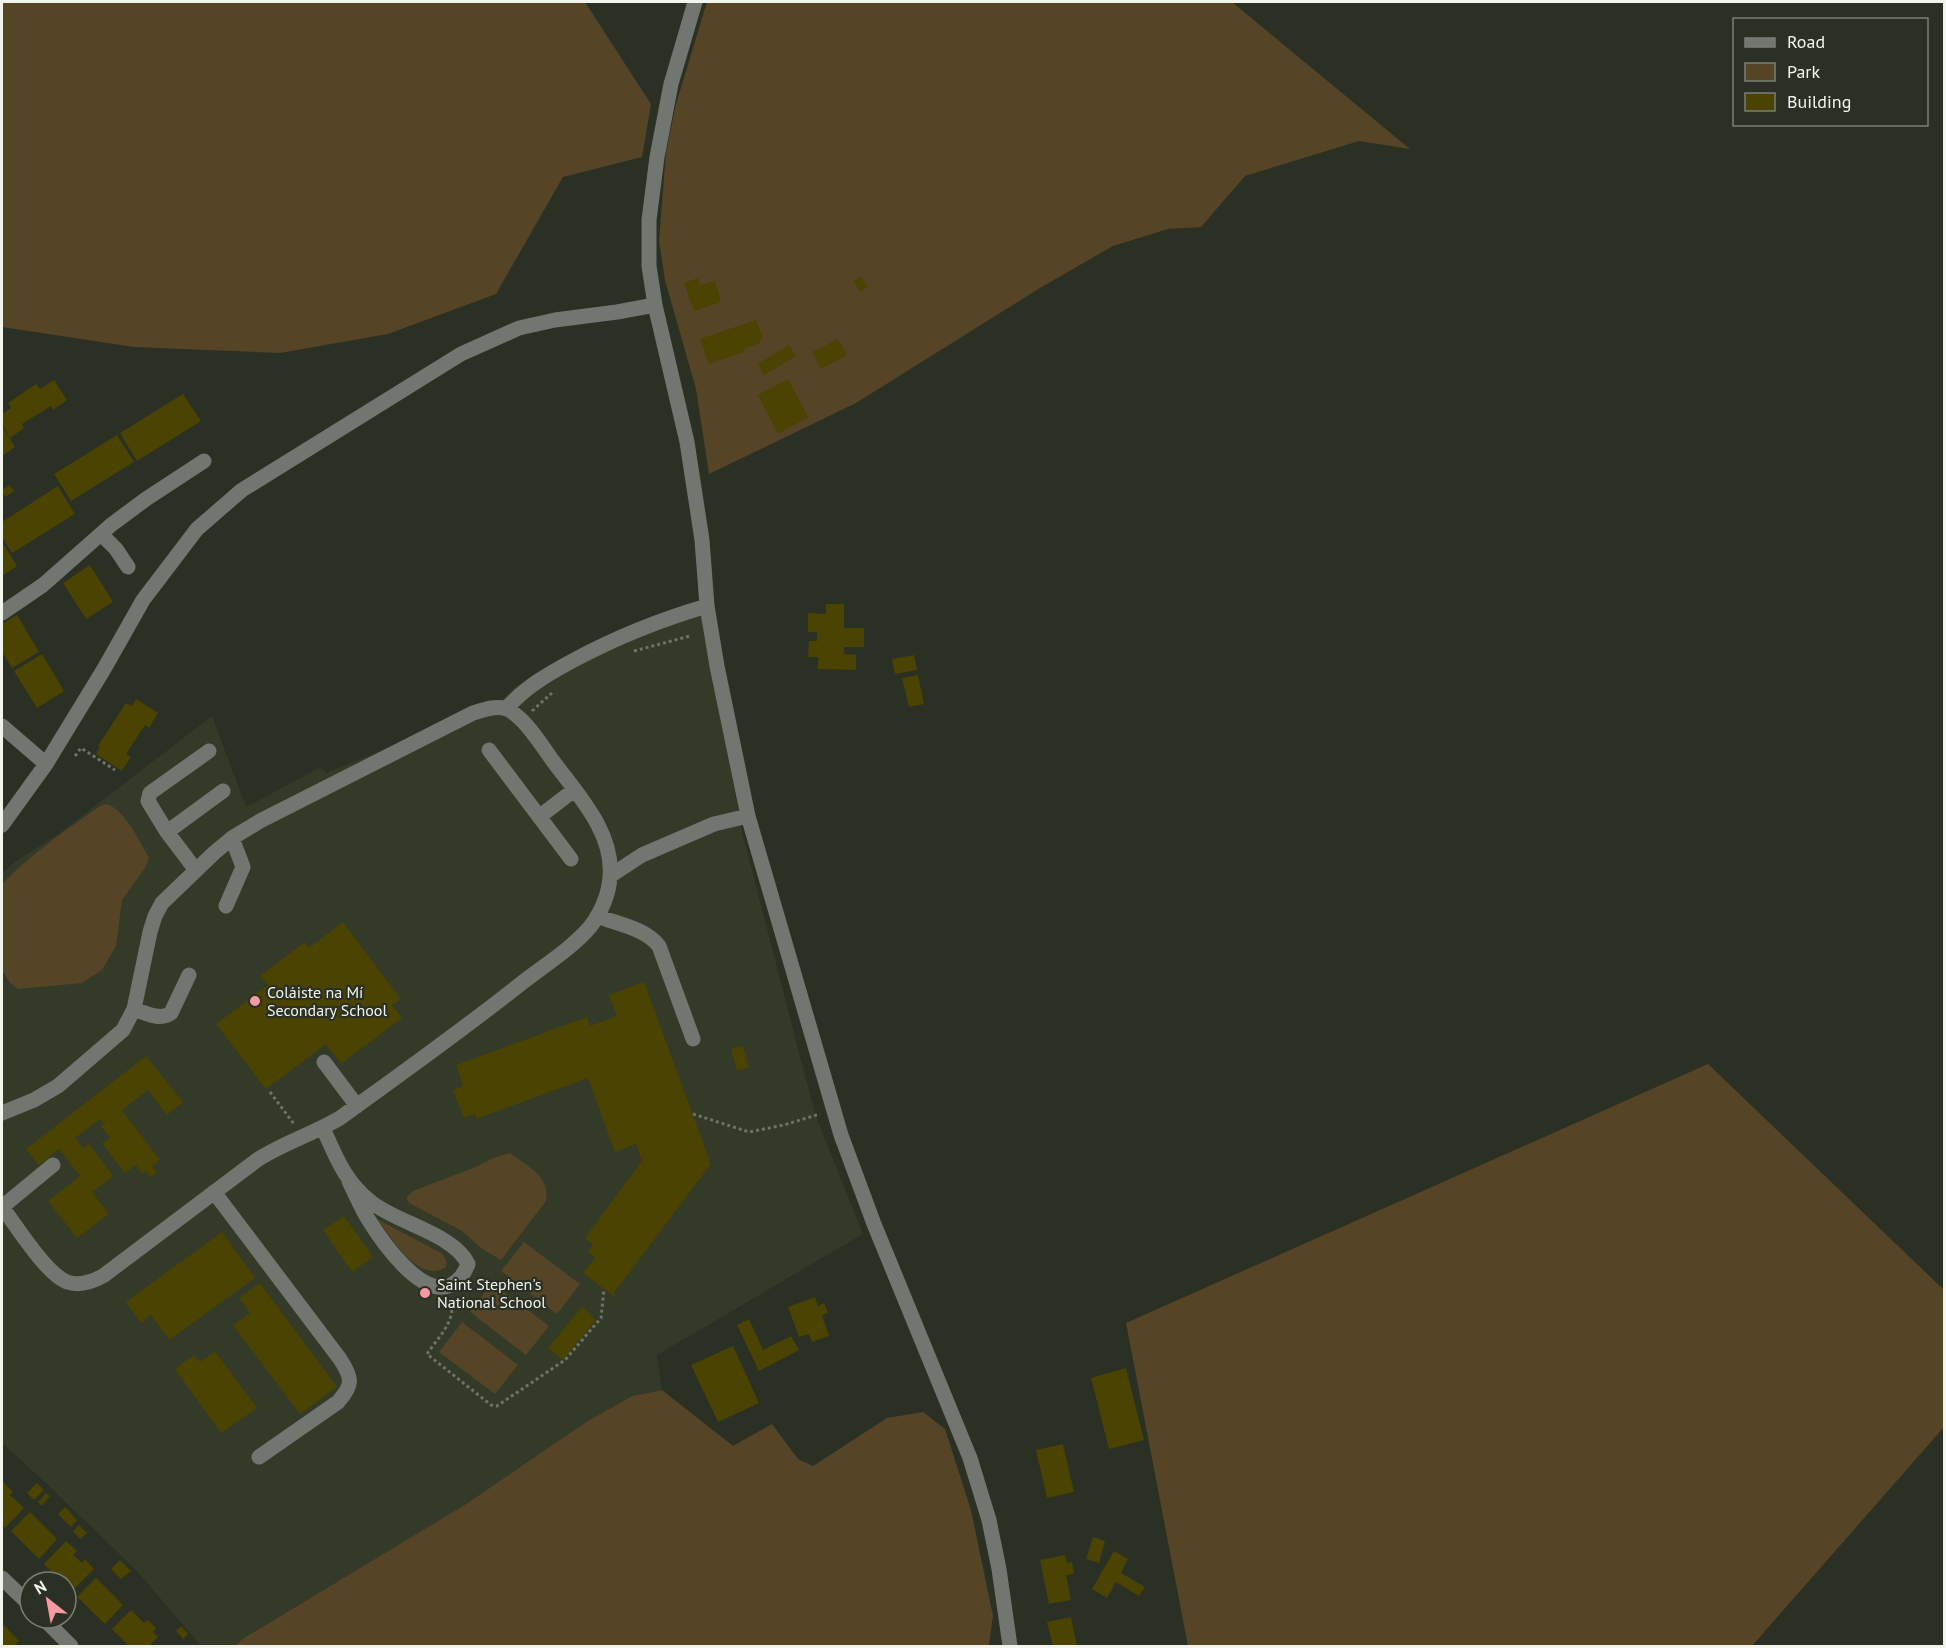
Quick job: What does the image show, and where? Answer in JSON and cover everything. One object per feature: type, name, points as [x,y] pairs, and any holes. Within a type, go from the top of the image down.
[{"type":"street","points":[[695,2],[671,84],[657,156],[649,220],[650,266],[655,305],[687,442],[702,540],[706,606],[717,666],[748,816],[833,1110],[865,1203],[970,1458],[989,1520],[999,1569],[1010,1647]]},
{"type":"street","points":[[2,825],[46,764],[143,600],[197,529],[242,490],[461,354],[519,328],[555,320],[655,305]]},
{"type":"street","points":[[2,613],[43,585],[101,534],[146,499],[204,461]]},
{"type":"street","points":[[101,534],[116,549],[128,567]]},
{"type":"street","points":[[506,709],[516,697],[542,678],[592,650],[650,624],[706,606]]},
{"type":"street","points":[[2,1113],[34,1100],[69,1077],[123,1030],[134,1009],[155,916],[167,897],[195,869],[232,838],[260,821],[473,713],[496,707],[506,709],[529,729],[599,827],[606,843],[610,876],[603,906],[590,926],[570,945],[474,1021],[357,1106],[323,1128],[270,1152],[103,1276],[83,1283],[66,1282],[52,1271],[2,1207],[53,1165]]},
{"type":"street","points":[[2,726],[46,764]]},
{"type":"street","points":[[489,750],[571,859]]},
{"type":"street","points":[[195,869],[147,801],[150,793],[209,751]]},
{"type":"street","points":[[167,832],[223,790]]},
{"type":"street","points":[[539,817],[574,790]]},
{"type":"street","points":[[610,876],[642,855],[714,824],[748,816]]},
{"type":"street","points":[[226,906],[243,867],[232,838]]},
{"type":"street","points":[[597,916],[654,939],[659,946],[693,1039]]},
{"type":"street","points":[[134,1009],[161,1017],[167,1016],[171,1013],[189,975]]},
{"type":"street","points":[[324,1062],[357,1106]]},
{"type":"street","points":[[323,1128],[349,1182],[368,1219],[398,1260],[413,1275],[432,1286],[445,1287],[456,1282],[464,1274],[468,1264],[459,1251],[432,1234],[381,1209],[349,1182]]},
{"type":"street","points":[[214,1192],[340,1359],[350,1378],[348,1391],[338,1402],[259,1457]]},
{"type":"street","points":[[2,1579],[18,1594]]},
{"type":"street","points":[[55,1630],[71,1647]]},
{"type":"path","points":[[632,651],[690,636]]},
{"type":"path","points":[[535,716],[532,711],[554,692]]},
{"type":"path","points":[[75,756],[81,748],[115,770]]},
{"type":"path","points":[[270,1092],[297,1128]]},
{"type":"path","points":[[693,1114],[749,1132],[784,1125],[833,1110]]},
{"type":"path","points":[[452,1304],[453,1312],[450,1320],[427,1354],[491,1405],[497,1406],[565,1360],[601,1318],[604,1289]]},
{"type":"shaded area","points":[[699,600],[743,836],[815,1114],[863,1234],[657,1355],[662,1390],[632,1396],[586,1422],[466,1504],[234,1646],[201,1646],[137,1571],[2,1443],[2,873],[61,832],[212,716],[246,807],[321,767],[326,773],[414,737],[481,704],[503,699],[514,688],[582,648],[683,609]]},
{"type":"green space","points":[[2,2],[585,2],[651,104],[642,157],[563,177],[496,294],[388,334],[280,353],[134,347],[2,327]]},
{"type":"green space","points":[[707,2],[1232,2],[1410,149],[1359,141],[1245,176],[1201,227],[1168,229],[1113,246],[1040,288],[856,403],[709,474],[696,389],[665,280],[659,241],[666,152],[676,104]]},
{"type":"green space","points":[[107,804],[114,807],[126,820],[149,858],[145,868],[122,900],[116,946],[102,970],[82,983],[18,989],[10,983],[2,970],[2,884],[49,843],[100,806]]},
{"type":"green space","points":[[1708,1064],[1944,1290],[1944,1427],[1752,1646],[1188,1646],[1126,1323]]},
{"type":"green space","points":[[510,1153],[541,1178],[545,1184],[546,1201],[501,1260],[481,1248],[462,1231],[409,1203],[406,1198],[413,1191]]},
{"type":"green space","points":[[377,1219],[443,1254],[447,1263],[446,1267],[436,1271],[426,1270],[416,1264],[398,1247]]},
{"type":"green space","points":[[524,1242],[580,1284],[557,1314],[501,1271]]},
{"type":"green space","points":[[492,1283],[549,1326],[526,1355],[470,1312]]},
{"type":"green space","points":[[462,1322],[518,1365],[495,1394],[439,1352]]},
{"type":"green space","points":[[662,1390],[733,1446],[772,1424],[798,1459],[813,1466],[887,1418],[923,1412],[945,1429],[971,1510],[993,1616],[989,1646],[234,1646],[466,1504],[586,1422],[632,1396]]},
{"type":"building","points":[[861,276],[868,287],[860,292],[854,281]]},
{"type":"building","points":[[698,278],[700,285],[715,281],[721,302],[694,311],[684,283]]},
{"type":"building","points":[[756,320],[763,339],[759,340],[760,343],[743,349],[744,352],[709,364],[700,339]]},
{"type":"building","points":[[838,339],[847,355],[821,369],[812,352]]},
{"type":"building","points":[[789,345],[796,356],[764,375],[758,364]]},
{"type":"building","points":[[788,379],[808,417],[778,434],[758,395]]},
{"type":"building","points":[[54,380],[67,400],[53,410],[51,406],[22,424],[24,428],[10,438],[2,424],[2,414],[11,408],[8,403],[36,384],[40,389]]},
{"type":"building","points":[[183,394],[201,421],[137,461],[120,433]]},
{"type":"building","points":[[2,426],[15,447],[2,456]]},
{"type":"building","points":[[117,435],[134,462],[71,501],[54,474]]},
{"type":"building","points":[[10,485],[14,491],[5,497],[2,490]]},
{"type":"building","points":[[58,486],[75,514],[12,553],[2,537],[2,522]]},
{"type":"building","points":[[2,542],[17,566],[2,576]]},
{"type":"building","points":[[90,565],[113,602],[86,619],[63,583]]},
{"type":"building","points":[[826,604],[844,604],[844,628],[864,628],[864,647],[844,647],[844,654],[856,655],[856,670],[818,669],[818,657],[808,657],[809,641],[817,641],[817,632],[808,632],[808,613],[826,614]]},
{"type":"building","points":[[17,615],[39,652],[12,668],[2,652],[2,624]]},
{"type":"building","points":[[42,654],[64,691],[37,708],[14,671]]},
{"type":"building","points":[[914,655],[917,670],[895,674],[892,659]]},
{"type":"building","points":[[918,675],[924,704],[909,707],[902,678]]},
{"type":"building","points":[[136,699],[158,713],[149,728],[145,725],[126,754],[131,757],[122,771],[96,754],[100,747],[98,746],[126,703],[132,706]]},
{"type":"building","points":[[343,922],[401,999],[392,1005],[402,1018],[341,1064],[326,1044],[266,1089],[216,1024],[268,985],[260,976],[305,942],[309,948]]},
{"type":"building","points":[[644,982],[711,1164],[614,1293],[616,1298],[583,1273],[595,1258],[588,1252],[593,1244],[585,1238],[642,1161],[636,1144],[615,1152],[588,1078],[476,1119],[475,1114],[464,1118],[453,1090],[463,1086],[456,1065],[587,1017],[590,1026],[617,1016],[609,995]]},
{"type":"building","points":[[743,1046],[749,1067],[737,1071],[731,1049]]},
{"type":"building","points":[[146,1056],[183,1102],[167,1115],[148,1090],[122,1110],[160,1160],[152,1166],[157,1172],[151,1177],[146,1171],[142,1174],[136,1165],[125,1173],[102,1143],[110,1138],[101,1126],[104,1124],[100,1119],[75,1138],[83,1148],[89,1144],[113,1176],[92,1192],[109,1214],[77,1238],[48,1201],[80,1176],[59,1149],[39,1165],[26,1149]]},
{"type":"building","points":[[344,1216],[373,1257],[352,1272],[323,1230]]},
{"type":"building","points":[[222,1232],[255,1278],[169,1340],[151,1315],[141,1323],[126,1302]]},
{"type":"building","points":[[260,1283],[337,1387],[300,1414],[233,1325],[250,1313],[239,1298]]},
{"type":"building","points":[[815,1297],[818,1306],[824,1303],[828,1313],[822,1315],[829,1336],[812,1342],[809,1334],[799,1337],[788,1307]]},
{"type":"building","points":[[582,1307],[596,1320],[563,1360],[548,1348]]},
{"type":"building","points":[[749,1319],[763,1350],[791,1336],[799,1350],[759,1371],[737,1325]]},
{"type":"building","points":[[733,1346],[759,1403],[718,1422],[691,1365]]},
{"type":"building","points":[[215,1351],[257,1408],[221,1433],[175,1369],[194,1355],[200,1362]]},
{"type":"building","points":[[1126,1368],[1144,1440],[1109,1449],[1091,1378]]},
{"type":"building","points":[[1063,1444],[1074,1492],[1047,1498],[1036,1450]]},
{"type":"building","points":[[2,1481],[13,1492],[10,1495],[24,1508],[5,1528],[2,1524]]},
{"type":"building","points":[[37,1483],[44,1490],[34,1500],[27,1493]]},
{"type":"building","points":[[46,1493],[50,1496],[42,1506],[38,1502]]},
{"type":"building","points":[[65,1507],[77,1520],[71,1527],[58,1514]]},
{"type":"building","points":[[30,1512],[57,1539],[39,1559],[11,1531]]},
{"type":"building","points":[[79,1525],[87,1533],[80,1539],[73,1531]]},
{"type":"building","points":[[1093,1537],[1105,1541],[1099,1563],[1086,1559]]},
{"type":"building","points":[[66,1541],[77,1551],[73,1555],[82,1563],[85,1559],[94,1569],[78,1585],[78,1570],[50,1570],[44,1564]]},
{"type":"building","points":[[1114,1551],[1128,1559],[1121,1573],[1145,1587],[1139,1596],[1116,1582],[1107,1598],[1092,1589]]},
{"type":"building","points":[[1065,1555],[1067,1563],[1072,1562],[1074,1574],[1066,1575],[1071,1600],[1049,1604],[1040,1560]]},
{"type":"building","points":[[120,1560],[131,1571],[121,1579],[111,1569]]},
{"type":"building","points":[[96,1578],[123,1605],[105,1624],[78,1596]]},
{"type":"building","points":[[131,1610],[144,1623],[148,1620],[156,1628],[153,1632],[158,1637],[149,1646],[129,1646],[112,1629]]},
{"type":"building","points":[[1071,1617],[1077,1646],[1053,1646],[1047,1622]]},
{"type":"building","points":[[2,1623],[19,1641],[14,1646],[2,1646]]},
{"type":"building","points":[[181,1626],[188,1634],[183,1639],[176,1631]]},
{"type":"place","name":"Coláiste na Mí Secondary School","points":[[255,1001]]},
{"type":"place","name":"Saint Stephen's National School","points":[[425,1293]]}]
